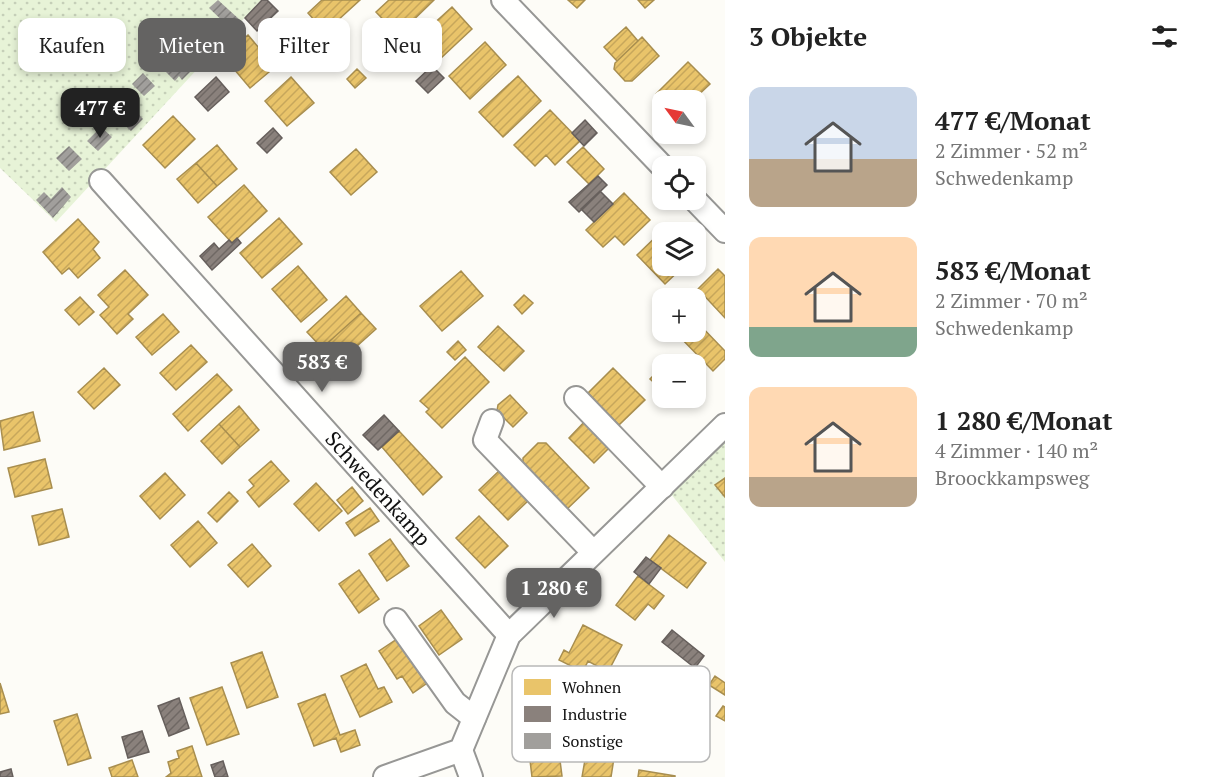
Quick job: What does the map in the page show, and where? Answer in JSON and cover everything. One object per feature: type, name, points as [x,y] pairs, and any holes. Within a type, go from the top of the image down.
[{"type":"street","points":[[503,0],[652,156]]},
{"type":"street","name":"Schwedenkamp","points":[[101,181],[509,635]]},
{"type":"street","points":[[705,210],[725,231]]},
{"type":"street","points":[[576,398],[662,487]]},
{"type":"street","points":[[492,421],[485,440],[593,552]]},
{"type":"street","points":[[471,777],[461,750],[509,635],[725,425]]},
{"type":"street","points":[[396,620],[455,703],[474,718]]},
{"type":"street","points":[[385,777],[461,750]]},
{"type":"green space","points":[[0,0],[261,0],[244,18],[138,18],[138,72],[195,72],[56,222],[0,168]]},
{"type":"green space","points":[[725,442],[725,562],[671,494]]},
{"type":"building: Wohnen","points":[[322,0],[360,0],[340,18],[312,18],[308,13]]},
{"type":"building: Wohnen","points":[[389,0],[434,0],[415,18],[382,18],[376,12]]},
{"type":"building: Wohnen","points":[[568,0],[585,0],[577,8]]},
{"type":"building: Wohnen","points":[[638,0],[654,0],[645,8]]},
{"type":"building: Wohnen","points":[[452,7],[472,29],[442,57],[442,18],[440,18]]},
{"type":"building: Wohnen","points":[[626,27],[638,41],[617,61],[604,47]]},
{"type":"building: Wohnen","points":[[248,35],[258,47],[258,72],[269,72],[250,88],[236,72],[246,72],[246,37]]},
{"type":"building: Wohnen","points":[[642,37],[659,56],[632,81],[625,81],[614,69],[615,63]]},
{"type":"building: Wohnen","points":[[485,42],[506,65],[470,99],[449,76]]},
{"type":"building: Wohnen","points":[[688,62],[710,84],[704,90],[660,90]]},
{"type":"building: Wohnen","points":[[357,69],[366,78],[355,88],[347,79]]},
{"type":"building: Wohnen","points":[[518,76],[541,101],[503,137],[479,112]]},
{"type":"building: Wohnen","points":[[291,77],[314,103],[287,126],[265,101]]},
{"type":"building: Wohnen","points":[[550,110],[580,141],[555,165],[546,155],[535,166],[514,145]]},
{"type":"building: Wohnen","points":[[173,116],[195,139],[165,168],[143,145]]},
{"type":"building: Wohnen","points":[[217,145],[237,169],[217,186],[196,163]]},
{"type":"building: Wohnen","points":[[583,147],[604,169],[589,184],[567,162]]},
{"type":"building: Wohnen","points":[[356,149],[377,172],[351,195],[330,172]]},
{"type":"building: Wohnen","points":[[196,163],[217,186],[198,203],[177,179]]},
{"type":"building: Wohnen","points":[[244,185],[267,211],[232,243],[208,217]]},
{"type":"building: Wohnen","points":[[624,193],[650,220],[624,245],[615,236],[603,247],[586,230]]},
{"type":"building: Wohnen","points":[[279,218],[302,244],[262,278],[240,253]]},
{"type":"building: Wohnen","points":[[78,219],[99,242],[93,249],[100,258],[78,278],[69,268],[62,274],[43,252]]},
{"type":"building: Wohnen","points":[[652,241],[652,271],[637,255]]},
{"type":"building: Wohnen","points":[[298,266],[327,300],[301,322],[272,289]]},
{"type":"building: Wohnen","points":[[718,269],[725,276],[725,318],[706,298],[706,288],[699,288]]},
{"type":"building: Wohnen","points":[[125,270],[148,295],[128,314],[133,319],[117,334],[100,315],[109,307],[98,295]]},
{"type":"building: Wohnen","points":[[461,271],[483,296],[442,331],[420,306]]},
{"type":"building: Wohnen","points":[[657,276],[673,276],[665,284]]},
{"type":"building: Wohnen","points":[[524,295],[533,303],[522,314],[514,305]]},
{"type":"building: Wohnen","points":[[346,296],[361,313],[322,348],[307,332]]},
{"type":"building: Wohnen","points":[[80,297],[94,312],[79,325],[65,310]]},
{"type":"building: Wohnen","points":[[361,313],[376,329],[337,364],[322,348]]},
{"type":"building: Wohnen","points":[[163,314],[179,332],[152,355],[136,337]]},
{"type":"building: Wohnen","points":[[498,326],[524,351],[504,371],[478,347]]},
{"type":"building: Wohnen","points":[[706,331],[725,351],[725,359],[713,371],[706,364],[706,354],[696,354],[685,342],[706,342]]},
{"type":"building: Wohnen","points":[[458,341],[466,350],[455,360],[447,352]]},
{"type":"building: Wohnen","points":[[191,345],[207,362],[176,390],[160,373]]},
{"type":"building: Wohnen","points":[[465,357],[489,382],[442,428],[426,412],[429,409],[420,401]]},
{"type":"building: Wohnen","points":[[104,368],[120,385],[94,409],[78,392]]},
{"type":"building: Wohnen","points":[[613,368],[645,400],[619,425],[588,393]]},
{"type":"building: Wohnen","points":[[217,374],[232,390],[188,431],[173,414]]},
{"type":"building: Wohnen","points":[[510,395],[527,413],[513,427],[497,411],[498,405]]},
{"type":"building: Wohnen","points":[[239,406],[259,430],[240,447],[219,424]]},
{"type":"building: Wohnen","points":[[33,412],[40,441],[4,450],[0,421]]},
{"type":"building: Wohnen","points":[[587,419],[613,444],[594,463],[569,438]]},
{"type":"building: Wohnen","points":[[219,424],[240,447],[222,464],[201,441]]},
{"type":"building: Wohnen","points":[[399,431],[442,477],[423,495],[382,447]]},
{"type":"building: Wohnen","points":[[538,443],[546,443],[589,488],[566,510],[523,466],[523,458]]},
{"type":"building: Wohnen","points":[[45,459],[52,488],[15,497],[8,468]]},
{"type":"building: Wohnen","points":[[271,461],[289,481],[259,507],[247,492],[254,486],[249,480]]},
{"type":"building: Wohnen","points":[[501,469],[530,499],[508,520],[479,490]]},
{"type":"building: Wohnen","points":[[165,473],[185,495],[160,519],[140,496]]},
{"type":"building: Wohnen","points":[[725,478],[725,497],[715,485]]},
{"type":"building: Wohnen","points":[[316,483],[342,511],[319,531],[294,504]]},
{"type":"building: Wohnen","points":[[352,487],[363,501],[348,514],[337,500]]},
{"type":"building: Wohnen","points":[[229,492],[238,501],[217,522],[208,513]]},
{"type":"building: Wohnen","points":[[370,508],[379,521],[355,536],[346,523]]},
{"type":"building: Wohnen","points":[[62,509],[69,537],[39,545],[32,516]]},
{"type":"building: Wohnen","points":[[479,516],[508,546],[485,568],[456,538]]},
{"type":"building: Wohnen","points":[[198,521],[217,543],[190,567],[171,545]]},
{"type":"building: Wohnen","points":[[669,535],[706,563],[687,588],[650,560]]},
{"type":"building: Wohnen","points":[[390,539],[409,566],[387,581],[369,554]]},
{"type":"building: Wohnen","points":[[252,544],[271,566],[248,587],[228,565]]},
{"type":"building: Wohnen","points":[[359,570],[379,599],[359,613],[339,584]]},
{"type":"building: Wohnen","points":[[638,576],[664,596],[654,609],[648,604],[635,620],[616,605]]},
{"type":"building: Wohnen","points":[[441,610],[462,639],[439,655],[419,626]]},
{"type":"building: Wohnen","points":[[583,625],[622,645],[611,666],[597,666],[588,661],[586,666],[571,666],[559,660],[564,650],[569,653]]},
{"type":"building: Wohnen","points":[[403,635],[433,679],[413,693],[402,676],[397,679],[379,651]]},
{"type":"building: Wohnen","points":[[262,652],[278,697],[247,708],[231,663]]},
{"type":"building: Wohnen","points":[[366,664],[378,689],[384,687],[392,702],[360,717],[341,676]]},
{"type":"building: Wohnen","points":[[715,676],[725,683],[725,695],[710,686]]},
{"type":"building: Wohnen","points":[[0,683],[9,712],[0,714]]},
{"type":"building: Wohnen","points":[[222,687],[239,734],[207,745],[190,698]]},
{"type":"building: Wohnen","points":[[325,694],[340,735],[355,730],[360,745],[341,752],[336,738],[314,746],[298,704]]},
{"type":"building: Wohnen","points":[[723,706],[725,707],[725,721],[716,716]]},
{"type":"building: Wohnen","points":[[77,714],[91,758],[68,765],[54,721]]},
{"type":"building: Wohnen","points":[[192,746],[202,777],[166,777],[171,773],[168,762],[179,758],[177,751]]},
{"type":"building: Wohnen","points":[[132,760],[138,777],[112,777],[109,768]]},
{"type":"building: Wohnen","points":[[530,762],[560,762],[562,776],[532,777]]},
{"type":"building: Wohnen","points":[[585,762],[613,762],[611,777],[582,777]]},
{"type":"building: Wohnen","points":[[639,770],[675,776],[675,777],[638,777]]},
{"type":"building: Industrie","points":[[262,0],[267,0],[278,11],[271,18],[258,18],[257,31],[245,18]]},
{"type":"building: Industrie","points":[[426,72],[438,72],[444,78],[428,93],[416,81]]},
{"type":"building: Industrie","points":[[216,77],[229,92],[208,111],[195,97]]},
{"type":"building: Industrie","points":[[585,120],[597,133],[584,146],[572,133]]},
{"type":"building: Industrie","points":[[273,128],[282,138],[267,153],[257,143]]},
{"type":"building: Industrie","points":[[598,176],[607,185],[579,212],[569,202]]},
{"type":"building: Industrie","points":[[600,191],[613,204],[594,222],[581,209]]},
{"type":"building: Industrie","points":[[237,238],[241,243],[212,270],[200,256],[214,243],[219,249],[229,240],[232,243]]},
{"type":"building: Industrie","points":[[384,415],[399,431],[378,450],[363,435]]},
{"type":"building: Industrie","points":[[646,557],[661,568],[649,584],[634,572]]},
{"type":"building: Industrie","points":[[672,630],[704,656],[696,666],[692,666],[662,642]]},
{"type":"building: Industrie","points":[[179,698],[189,728],[169,736],[158,706]]},
{"type":"building: Industrie","points":[[142,731],[149,752],[128,758],[122,737]]},
{"type":"building: Industrie","points":[[223,761],[228,777],[215,777],[211,765]]},
{"type":"building: Industrie","points":[[11,769],[13,777],[0,777],[0,772]]},
{"type":"building: Sonstige","points":[[218,0],[238,18],[219,18],[209,8]]},
{"type":"building: Sonstige","points":[[166,72],[190,72],[182,80],[179,76],[175,81]]},
{"type":"building: Sonstige","points":[[143,73],[155,86],[144,96],[132,84]]},
{"type":"building: Sonstige","points":[[128,103],[143,119],[131,131],[115,116]]},
{"type":"building: Sonstige","points":[[101,127],[112,137],[98,151],[87,141]]},
{"type":"building: Sonstige","points":[[69,146],[82,159],[69,171],[56,158]]},
{"type":"building: Sonstige","points":[[62,187],[71,197],[53,218],[36,200],[44,192],[51,199]]}]
